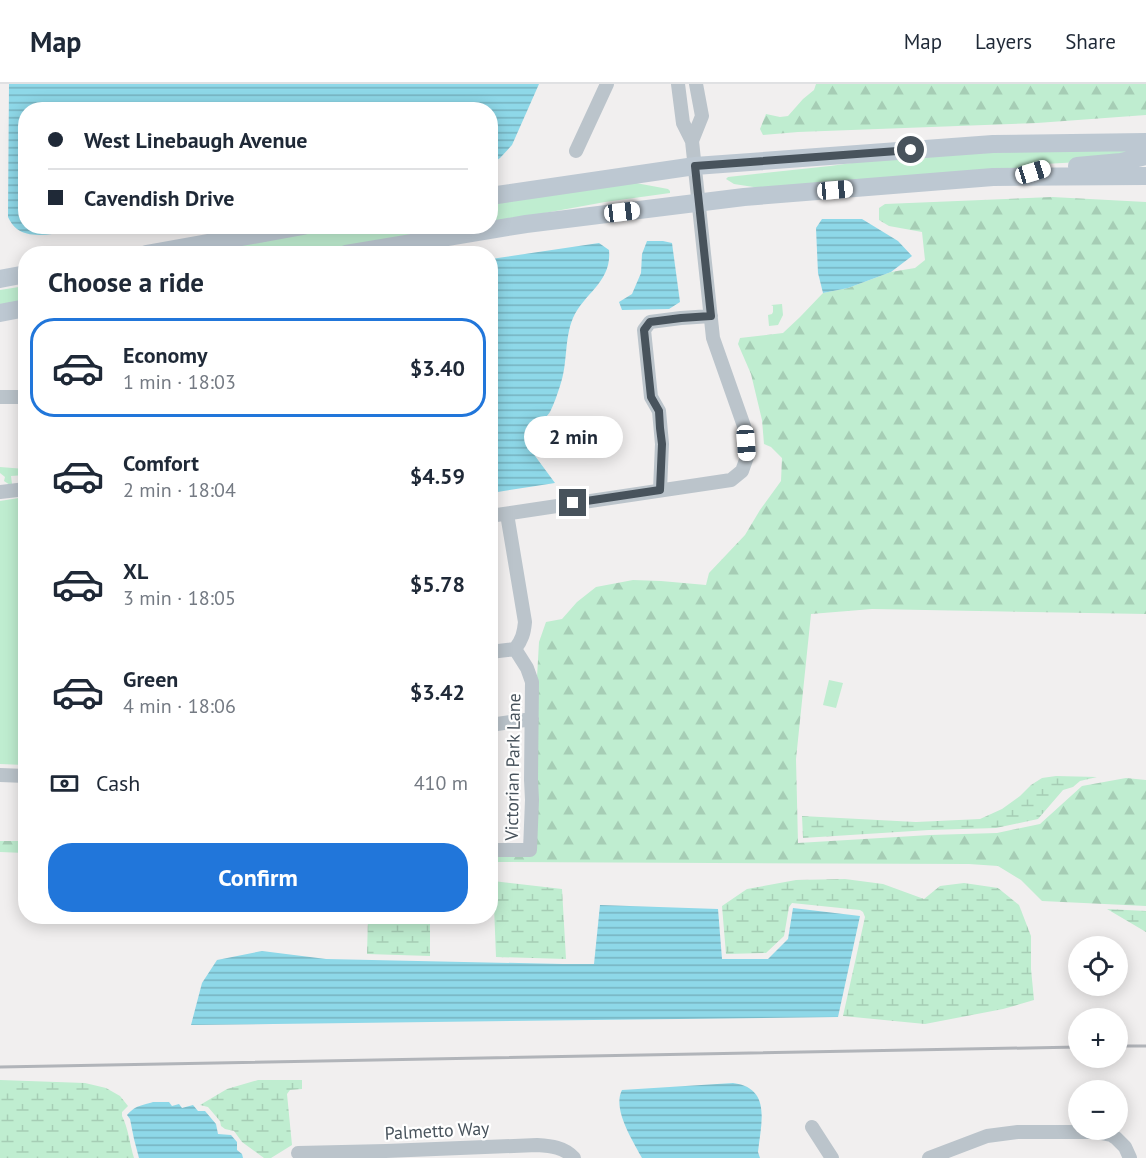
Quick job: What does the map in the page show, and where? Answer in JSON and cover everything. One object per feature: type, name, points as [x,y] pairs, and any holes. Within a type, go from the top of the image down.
[{"type":"main road","points":[[498,195],[695,166],[993,144],[1146,142]]},
{"type":"main road","points":[[1019,177],[1046,168],[1121,162],[1146,156]]},
{"type":"main road","points":[[498,228],[699,202],[792,193],[993,177],[1146,176]]},
{"type":"main road","points":[[191,246],[258,234]]},
{"type":"main road","points":[[393,246],[465,234]]},
{"type":"main road","points":[[0,279],[18,276]]},
{"type":"main road","points":[[0,313],[18,310]]},
{"type":"street","points":[[576,151],[606,84]]},
{"type":"street","points":[[498,515],[731,480],[742,471],[747,457],[745,429],[713,338],[692,141],[683,123],[678,84]]},
{"type":"street","points":[[692,141],[702,116],[696,84]]},
{"type":"street","points":[[660,490],[662,444],[659,411],[651,397],[644,330],[650,322],[711,316]]},
{"type":"street","points":[[0,397],[18,397]]},
{"type":"street","points":[[0,492],[18,490]]},
{"type":"street","points":[[498,651],[515,648],[524,633],[525,622],[507,514]]},
{"type":"street","name":"Victorian Park Lane","points":[[498,850],[530,850],[532,682],[515,648]]},
{"type":"street","points":[[498,724],[532,719]]},
{"type":"street","points":[[0,775],[18,776]]},
{"type":"street","points":[[812,1127],[832,1158]]},
{"type":"street","points":[[929,1158],[987,1136],[1018,1132],[1096,1132],[1111,1134],[1125,1147],[1130,1158]]},
{"type":"street","name":"Palmetto Way","points":[[298,1153],[385,1155],[495,1152],[553,1146],[566,1151],[574,1158]]},
{"type":"green space","points":[[816,84],[1146,84],[1146,115],[1037,123],[763,135],[760,129],[766,114],[788,116],[814,90]]},
{"type":"green space","points":[[1141,146],[1117,160],[1044,164],[1015,172],[760,188],[734,184],[726,179],[896,157]]},
{"type":"green space","points":[[636,183],[670,191],[670,193],[605,202],[498,222],[498,200]]},
{"type":"green space","points":[[1052,197],[1146,202],[1146,614],[872,609],[811,614],[796,759],[798,843],[997,833],[1040,824],[1082,786],[1126,778],[1146,780],[1146,906],[1042,901],[1021,880],[998,866],[969,864],[498,862],[498,854],[527,855],[539,642],[546,622],[562,619],[577,602],[596,587],[633,580],[706,585],[709,573],[745,535],[781,481],[782,458],[771,447],[764,444],[762,420],[751,374],[738,344],[740,338],[783,333],[823,293],[848,288],[891,272],[915,268],[925,260],[922,232],[889,226],[879,220],[879,208],[885,204]]},
{"type":"green space","points":[[296,234],[429,234],[357,246],[225,246]]},
{"type":"green space","points":[[18,287],[18,303],[0,304],[0,290]]},
{"type":"green space","points":[[782,304],[783,315],[778,325],[769,326],[768,315],[773,312],[771,305]]},
{"type":"green space","points":[[0,467],[18,468],[18,476],[11,476],[12,484],[10,485],[4,481],[5,477],[0,473]]},
{"type":"green space","points":[[18,498],[18,765],[0,764],[0,501]]},
{"type":"green space","points":[[829,680],[843,683],[836,708],[823,705]]},
{"type":"green space","points":[[1097,777],[1080,781],[1073,787],[1063,790],[1038,819],[996,828],[803,838],[802,816],[916,822],[980,819],[1002,809],[1042,778]]},
{"type":"green space","points":[[0,841],[18,841],[18,853],[0,852]]},
{"type":"green space","points":[[845,879],[883,884],[924,899],[940,886],[964,883],[998,888],[1019,905],[1031,936],[1034,1000],[1003,1009],[925,1024],[843,1016],[865,917],[860,910],[792,903],[789,907],[784,936],[766,953],[726,954],[722,906],[747,889],[796,880]]},
{"type":"green space","points":[[498,882],[562,889],[566,959],[496,957],[495,924],[498,924]]},
{"type":"green space","points":[[1107,909],[1146,911],[1146,932]]},
{"type":"green space","points":[[368,924],[430,924],[430,956],[367,954]]},
{"type":"green space","points":[[0,1080],[85,1083],[106,1088],[120,1096],[128,1106],[122,1112],[122,1116],[134,1158],[0,1158]]},
{"type":"green space","points":[[258,1080],[302,1080],[302,1089],[290,1090],[287,1094],[292,1145],[271,1158],[264,1158],[242,1142],[234,1131],[221,1126],[220,1121],[208,1107],[200,1105],[227,1089]]},
{"type":"water","points":[[9,84],[539,84],[512,145],[498,159],[498,102],[18,102],[18,229],[8,217]]},
{"type":"water","points":[[822,219],[862,219],[898,241],[912,256],[891,272],[848,288],[823,293],[818,273],[816,228]]},
{"type":"water","points":[[647,241],[672,243],[680,302],[669,309],[622,310],[619,302],[632,294],[641,273],[642,254]]},
{"type":"water","points":[[599,243],[609,250],[609,261],[602,279],[578,309],[570,326],[564,369],[557,396],[550,412],[535,427],[527,445],[555,483],[498,492],[498,258]]},
{"type":"water","points":[[600,905],[718,909],[722,959],[768,959],[788,939],[793,908],[860,916],[838,1017],[191,1025],[202,983],[217,960],[262,951],[326,959],[594,964]]},
{"type":"water","points":[[733,1083],[745,1086],[759,1099],[762,1119],[758,1152],[760,1158],[642,1158],[622,1115],[620,1098],[622,1090]]},
{"type":"water","points":[[153,1102],[169,1102],[172,1106],[179,1104],[182,1108],[193,1105],[198,1111],[205,1111],[216,1124],[218,1134],[231,1135],[237,1142],[237,1150],[243,1158],[139,1158],[130,1119],[127,1115],[136,1108]]},
{"type":"railway","points":[[1128,1046],[1146,1046]]},
{"type":"railway","points":[[0,1067],[1068,1047]]},
{"type":"route","points":[[573,503],[660,490],[662,444],[659,411],[651,397],[644,330],[650,322],[711,316],[695,166],[911,150]]}]
